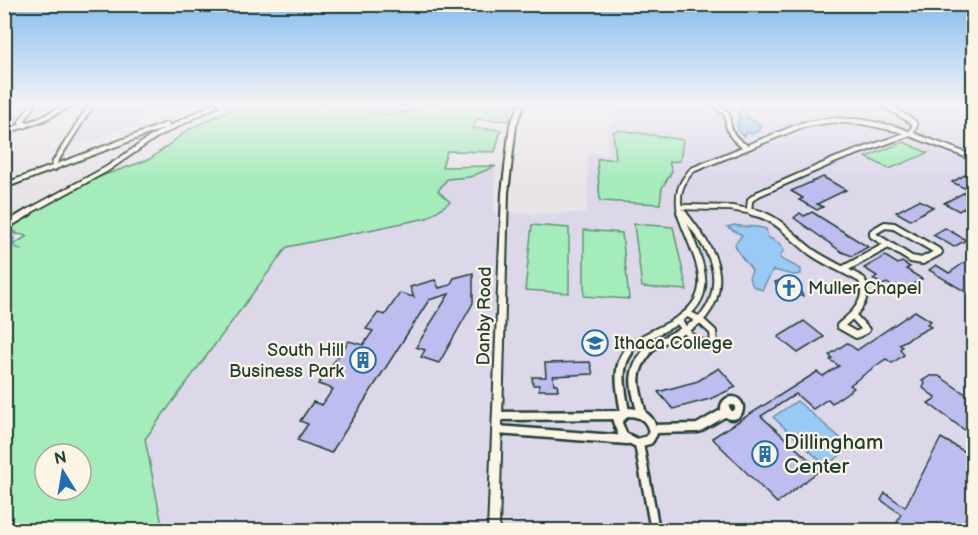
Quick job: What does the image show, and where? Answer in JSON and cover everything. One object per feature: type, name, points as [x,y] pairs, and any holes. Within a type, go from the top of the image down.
[{"type":"main road","name":"Danby Road","points":[[493,531],[502,254],[512,130]]},
{"type":"street","points":[[54,168],[56,160],[75,130]]},
{"type":"street","points":[[4,186],[155,130]]},
{"type":"street","points":[[4,227],[99,174],[167,130]]},
{"type":"street","points":[[727,130],[746,147]]},
{"type":"street","points":[[627,440],[617,428],[617,421],[623,414],[619,374],[628,348],[650,333],[688,314],[703,291],[704,274],[701,257],[685,227],[680,207],[679,186],[687,174],[705,163],[789,130]]},
{"type":"street","points":[[897,130],[911,133],[974,158]]},
{"type":"street","points":[[749,211],[750,200],[758,194],[838,159],[911,133],[913,130]]},
{"type":"street","points":[[680,207],[749,211],[774,220],[812,252],[862,280],[867,289],[866,295],[853,316]]},
{"type":"street","points":[[497,430],[627,440],[639,444],[649,440],[653,429],[642,414],[635,397],[636,366],[643,354],[654,345],[685,331],[700,320],[709,311],[715,298],[717,268],[700,234],[680,207]]},
{"type":"street","points":[[885,225],[894,226],[939,252],[921,261],[916,261],[888,245],[873,235],[873,232],[885,225]]},
{"type":"street","points":[[844,269],[888,245]]},
{"type":"street","points":[[678,320],[685,331],[700,344],[709,345],[714,342],[713,332],[700,320],[688,314]]},
{"type":"street","points":[[653,429],[698,428],[727,411]]},
{"type":"street","points":[[498,416],[634,412],[642,414]]},
{"type":"street","points":[[639,444],[655,531]]},
{"type":"shaded area","points":[[77,130],[118,130],[88,141],[69,143]]},
{"type":"shaded area","name":"Ithaca College","points":[[973,130],[973,530],[163,530],[145,439],[287,247],[427,218],[449,202],[438,191],[447,179],[470,177],[496,166],[494,214],[587,213],[588,154],[609,155],[606,131]]},
{"type":"green space","points":[[188,130],[501,130],[495,152],[447,151],[442,167],[496,166],[470,177],[447,179],[438,191],[450,202],[427,218],[287,247],[145,439],[163,530],[5,530],[5,250],[27,236],[4,231],[30,213],[99,177],[150,159]]},
{"type":"green space","points":[[619,130],[683,140],[680,161],[669,162],[672,171],[662,188],[660,204],[600,201],[597,159],[616,159],[613,132]]},
{"type":"green space","points":[[904,142],[928,153],[889,169],[866,157]]},
{"type":"green space","points":[[634,224],[673,227],[687,290],[642,287]]},
{"type":"green space","points":[[532,225],[569,228],[569,293],[525,290]]},
{"type":"green space","points":[[584,230],[622,233],[629,299],[584,296]]},
{"type":"water","points":[[738,130],[760,130],[752,134],[746,132],[745,136]]},
{"type":"water","points":[[734,225],[766,229],[768,237],[779,243],[784,250],[780,256],[781,259],[801,269],[801,274],[794,275],[773,270],[762,290],[753,286],[749,278],[752,271],[735,244],[742,235],[727,227]]},
{"type":"water","points":[[797,401],[851,447],[826,466],[773,417]]},
{"type":"building","points":[[974,170],[974,184],[966,189],[952,182]]},
{"type":"building","points":[[823,177],[846,190],[817,204],[823,207],[817,210],[799,200],[803,198],[791,191]]},
{"type":"building","points":[[965,192],[974,196],[974,202],[959,211],[944,203]]},
{"type":"building","points":[[919,200],[933,207],[910,220],[896,212]]},
{"type":"building","points":[[812,212],[868,247],[852,256],[842,252],[794,218],[800,213],[804,216]]},
{"type":"building","points":[[945,228],[966,240],[954,247],[933,235]]},
{"type":"building","points":[[885,256],[898,264],[902,262],[910,267],[906,269],[922,279],[900,292],[887,283],[883,285],[873,279],[877,276],[864,268]]},
{"type":"building","points":[[968,260],[974,263],[974,297],[929,270],[936,265],[949,273]]},
{"type":"building","name":"South Hill Business Park","points":[[473,273],[473,303],[439,363],[421,357],[425,350],[416,347],[449,294],[429,300],[331,453],[297,440],[308,424],[300,421],[313,402],[322,405],[333,389],[318,384],[349,341],[363,345],[373,331],[366,329],[378,313],[385,315],[400,293],[414,297],[410,287],[435,280],[439,288],[450,285],[454,278]]},
{"type":"building","name":"Muller Chapel","points":[[786,279],[796,283],[803,296],[781,294],[775,282]]},
{"type":"building","points":[[915,311],[931,321],[927,324],[931,327],[899,344],[904,355],[892,363],[886,359],[877,365],[850,385],[854,388],[832,403],[828,399],[813,409],[796,394],[761,416],[820,470],[777,503],[712,438],[817,372],[823,376],[839,366],[830,360],[832,358],[829,355],[847,343],[857,350]]},
{"type":"building","points":[[804,321],[824,337],[798,353],[778,337]]},
{"type":"building","points":[[590,362],[593,374],[553,376],[558,390],[539,390],[539,385],[533,385],[532,377],[546,377],[545,363]]},
{"type":"building","points":[[719,368],[736,387],[710,399],[673,409],[658,392],[698,381]]},
{"type":"building","points":[[930,376],[939,376],[974,400],[974,437],[928,403],[936,398],[923,388],[925,383],[922,381]]},
{"type":"building","points":[[941,438],[974,457],[974,500],[960,531],[893,531],[901,514],[881,500],[885,493],[905,507]]},
{"type":"waterway","points":[[13,229],[17,233],[13,241],[14,246],[21,250]]},
{"type":"place","name":"Muller Chapel","points":[[789,288]]},
{"type":"place","name":"Ithaca College","points":[[595,343]]},
{"type":"place","name":"South Hill Business Park","points":[[363,360]]},
{"type":"place","name":"Dillingham Center","points":[[765,454]]}]
